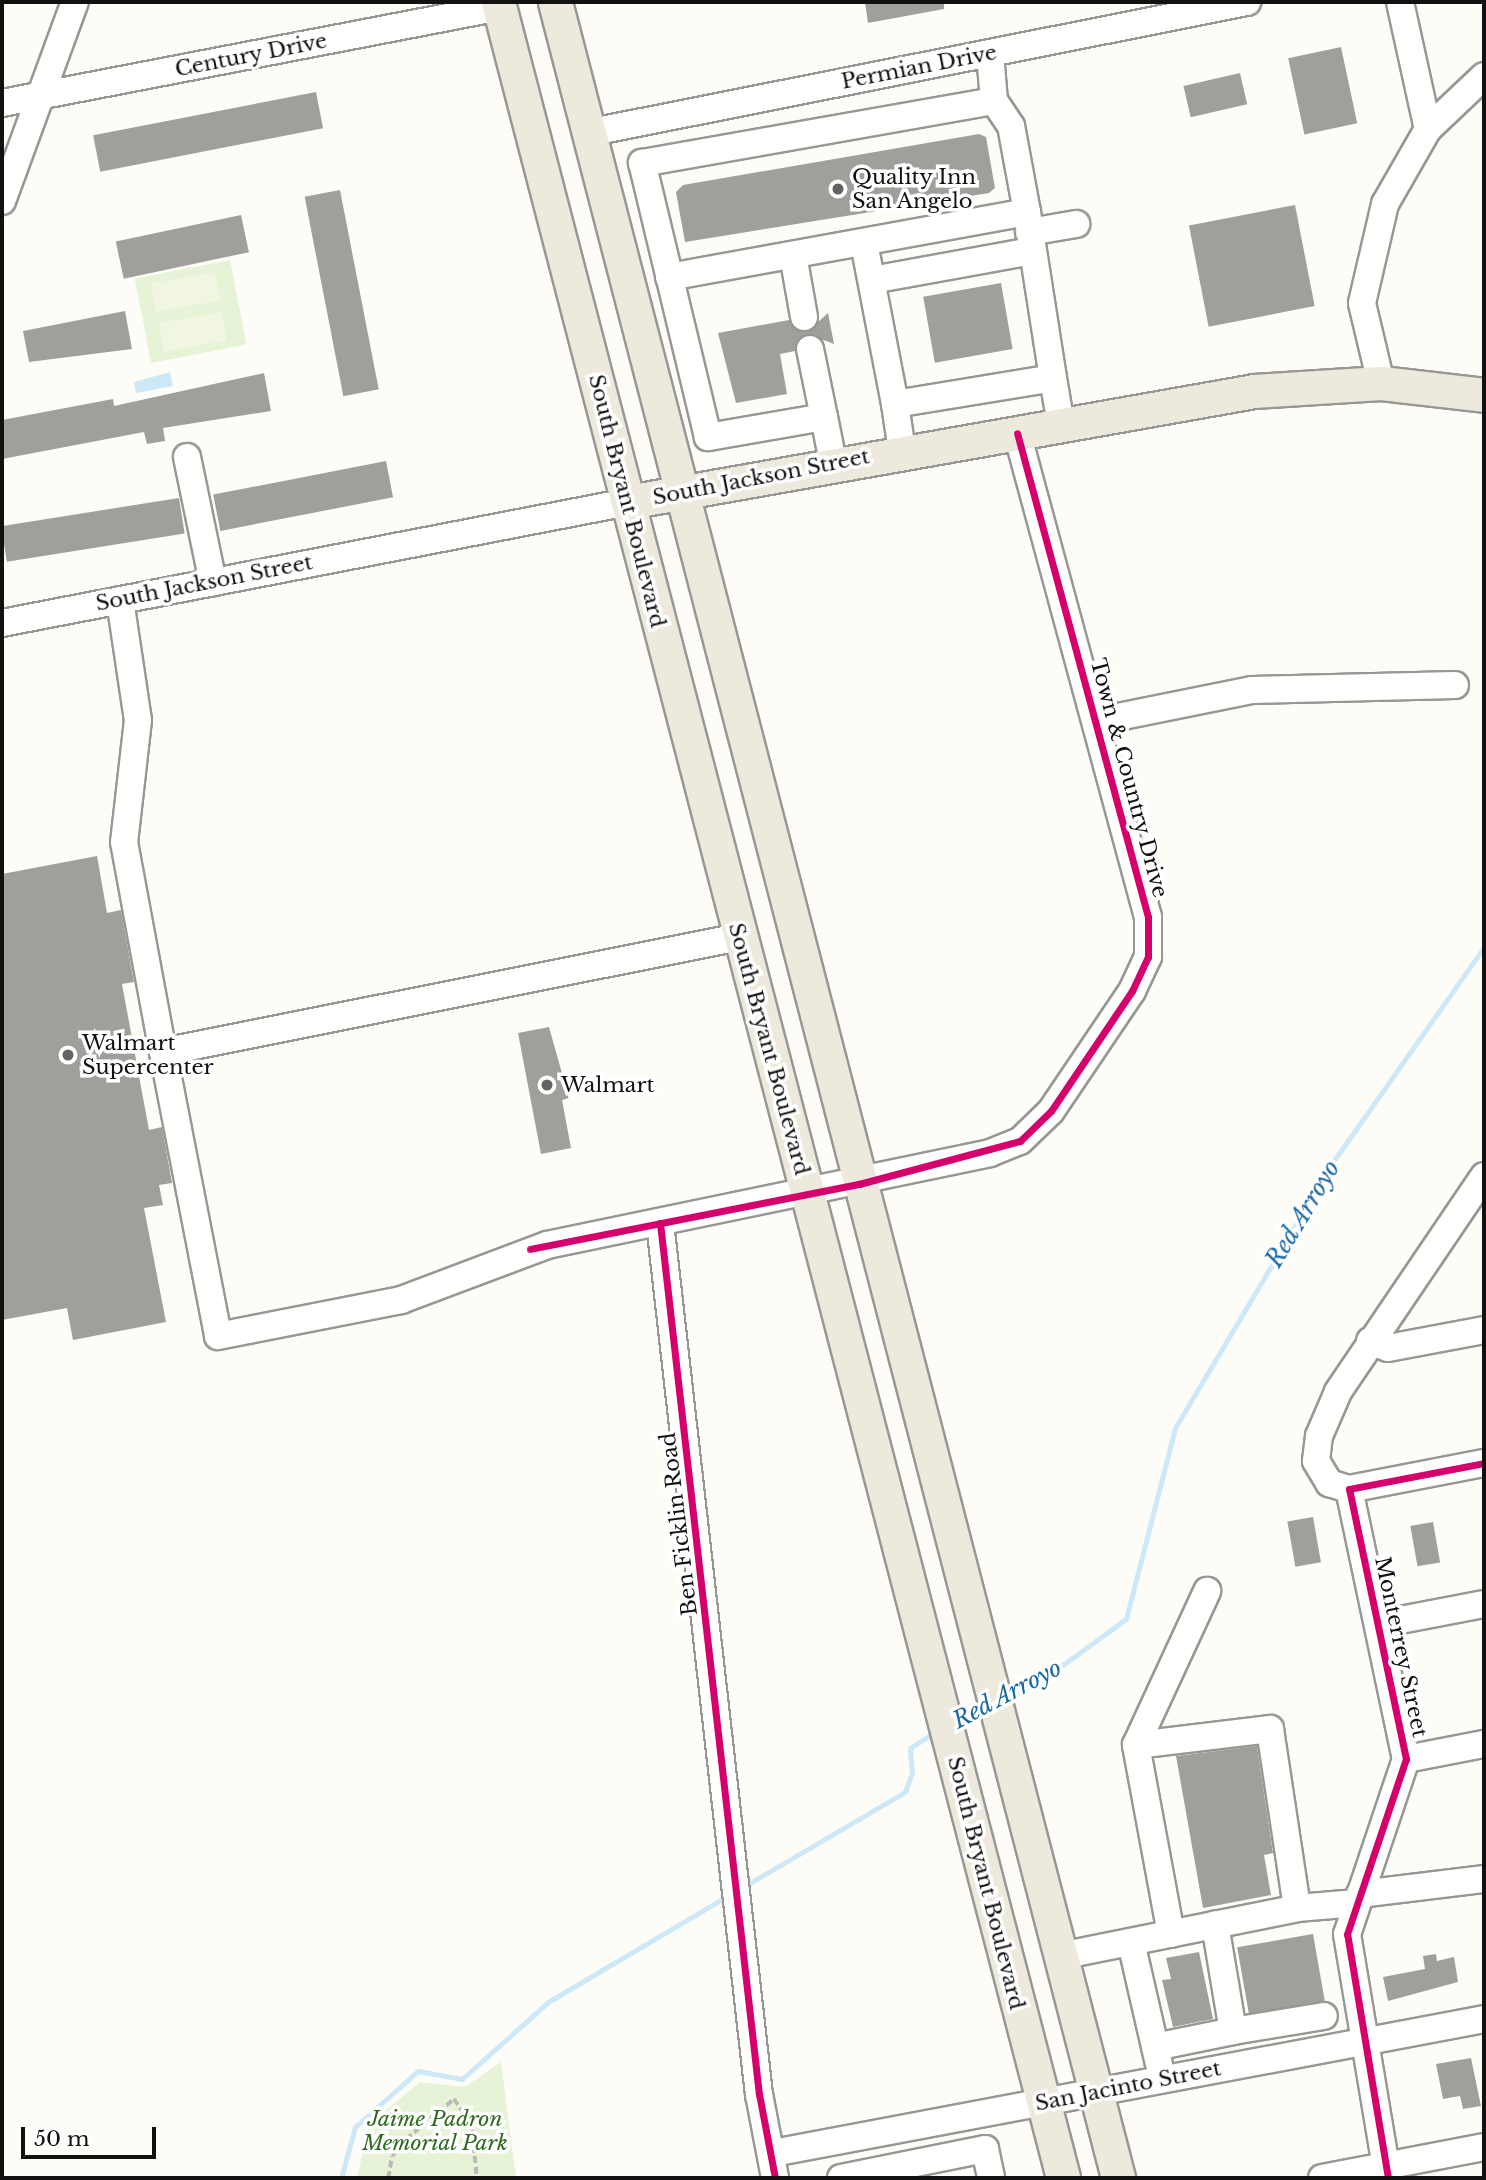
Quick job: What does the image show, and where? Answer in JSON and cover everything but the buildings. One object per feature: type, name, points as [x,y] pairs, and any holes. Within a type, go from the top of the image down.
[{"type":"main road","points":[[555,2],[592,132],[859,1184],[1118,2178]]},
{"type":"main road","name":"South Bryant Boulevard","points":[[499,4],[1063,2178]]},
{"type":"main road","name":"South Jackson Street","points":[[628,502],[833,462],[1254,391],[1381,383],[1484,395]]},
{"type":"street","points":[[2,201],[75,2]]},
{"type":"street","name":"Permian Drive","points":[[592,132],[1247,2]]},
{"type":"street","points":[[1400,2],[1427,129]]},
{"type":"street","name":"Century Drive","points":[[2,103],[499,4]]},
{"type":"street","points":[[990,53],[994,101],[1011,126],[1061,425]]},
{"type":"street","points":[[1381,383],[1362,303],[1385,204],[1427,129],[1484,76]]},
{"type":"street","points":[[804,89],[811,134]]},
{"type":"street","points":[[824,417],[709,437],[642,163],[994,101]]},
{"type":"street","points":[[669,277],[864,243],[1030,232],[1076,224]]},
{"type":"street","points":[[872,280],[1030,232]]},
{"type":"street","points":[[864,243],[902,451]]},
{"type":"street","points":[[793,256],[804,317]]},
{"type":"street","points":[[810,349],[833,462]]},
{"type":"street","points":[[895,404],[1054,378]]},
{"type":"street","name":"Town & Country Drive","points":[[808,1194],[859,1184],[1020,1141],[1051,1111],[1132,991],[1148,957],[1147,917],[1098,721],[1017,433]]},
{"type":"street","points":[[187,457],[212,582]]},
{"type":"street","name":"South Jackson Street","points":[[2,623],[628,502]]},
{"type":"street","points":[[120,600],[138,720],[124,842],[218,1336],[401,1300],[530,1249],[808,1194]]},
{"type":"street","points":[[1098,721],[1252,690],[1455,685]]},
{"type":"street","points":[[163,1052],[739,937]]},
{"type":"street","points":[[1484,1176],[1370,1340],[1319,1436],[1317,1461],[1329,1483],[1349,1489],[1484,1463]]},
{"type":"street","name":"Ben Ficklin Road","points":[[660,1223],[734,1842],[760,2094],[774,2166]]},
{"type":"street","points":[[1370,1340],[1388,1348],[1484,1330]]},
{"type":"street","name":"Monterrey Street","points":[[1349,1489],[1406,1759],[1347,1934],[1362,2042],[1387,2172]]},
{"type":"street","points":[[1171,1934],[1136,1745],[1207,1591]]},
{"type":"street","points":[[1379,1624],[1484,1604]]},
{"type":"street","points":[[1136,1745],[1270,1729],[1297,1908]]},
{"type":"street","points":[[1406,1759],[1484,1744]]},
{"type":"street","points":[[1060,1956],[1297,1908],[1484,1879]]},
{"type":"street","points":[[1215,1925],[1233,2031]]},
{"type":"street","points":[[1131,1942],[1163,2079]]},
{"type":"street","points":[[1155,2047],[1324,2016]]},
{"type":"street","name":"San Jacinto Street","points":[[774,2166],[828,2143],[1484,2019]]},
{"type":"street","points":[[948,2120],[956,2167]]},
{"type":"street","points":[[828,2143],[834,2178]]},
{"type":"street","points":[[1322,2178],[1387,2172],[1484,2147]]},
{"type":"street","points":[[841,2178],[956,2167],[985,2149],[992,2178]]},
{"type":"path","points":[[388,2178],[399,2147],[454,2099],[472,2125],[477,2178]]},
{"type":"green space","points":[[230,260],[246,344],[151,363],[135,279]]},
{"type":"green space","points":[[215,272],[220,301],[156,312],[151,283]]},
{"type":"green space","points":[[222,312],[227,341],[164,352],[159,323]]},
{"type":"green space","name":"Jaime Padron Memorial Park","points":[[501,2062],[516,2178],[357,2178],[369,2124],[420,2082],[465,2087]]},
{"type":"water","points":[[170,372],[173,386],[136,393],[134,382]]},
{"type":"waterway","name":"Red Arroyo","points":[[1007,1697],[1042,1680],[1126,1619],[1175,1428],[1335,1159],[1484,947]]},
{"type":"waterway","name":"Red Arroyo","points":[[956,1722],[985,1708]]},
{"type":"waterway","name":"Red Arroyo","points":[[743,1887],[905,1792],[912,1773],[910,1748],[935,1732]]},
{"type":"waterway","name":"Red Arroyo","points":[[341,2178],[355,2127],[418,2071],[462,2079],[548,2002],[729,1895]]},
{"type":"cycle path","points":[[530,1249],[859,1184],[1020,1141],[1051,1111],[1132,991],[1148,957],[1148,917],[1017,433]]},
{"type":"cycle path","points":[[660,1223],[759,2094],[775,2178]]},
{"type":"cycle path","points":[[1388,2178],[1347,1934],[1406,1759],[1349,1489],[1484,1463]]},
{"type":"place","name":"Quality Inn San Angelo","points":[[838,189]]},
{"type":"place","name":"Walmart Supercenter","points":[[68,1055]]},
{"type":"place","name":"Walmart","points":[[547,1085]]}]
